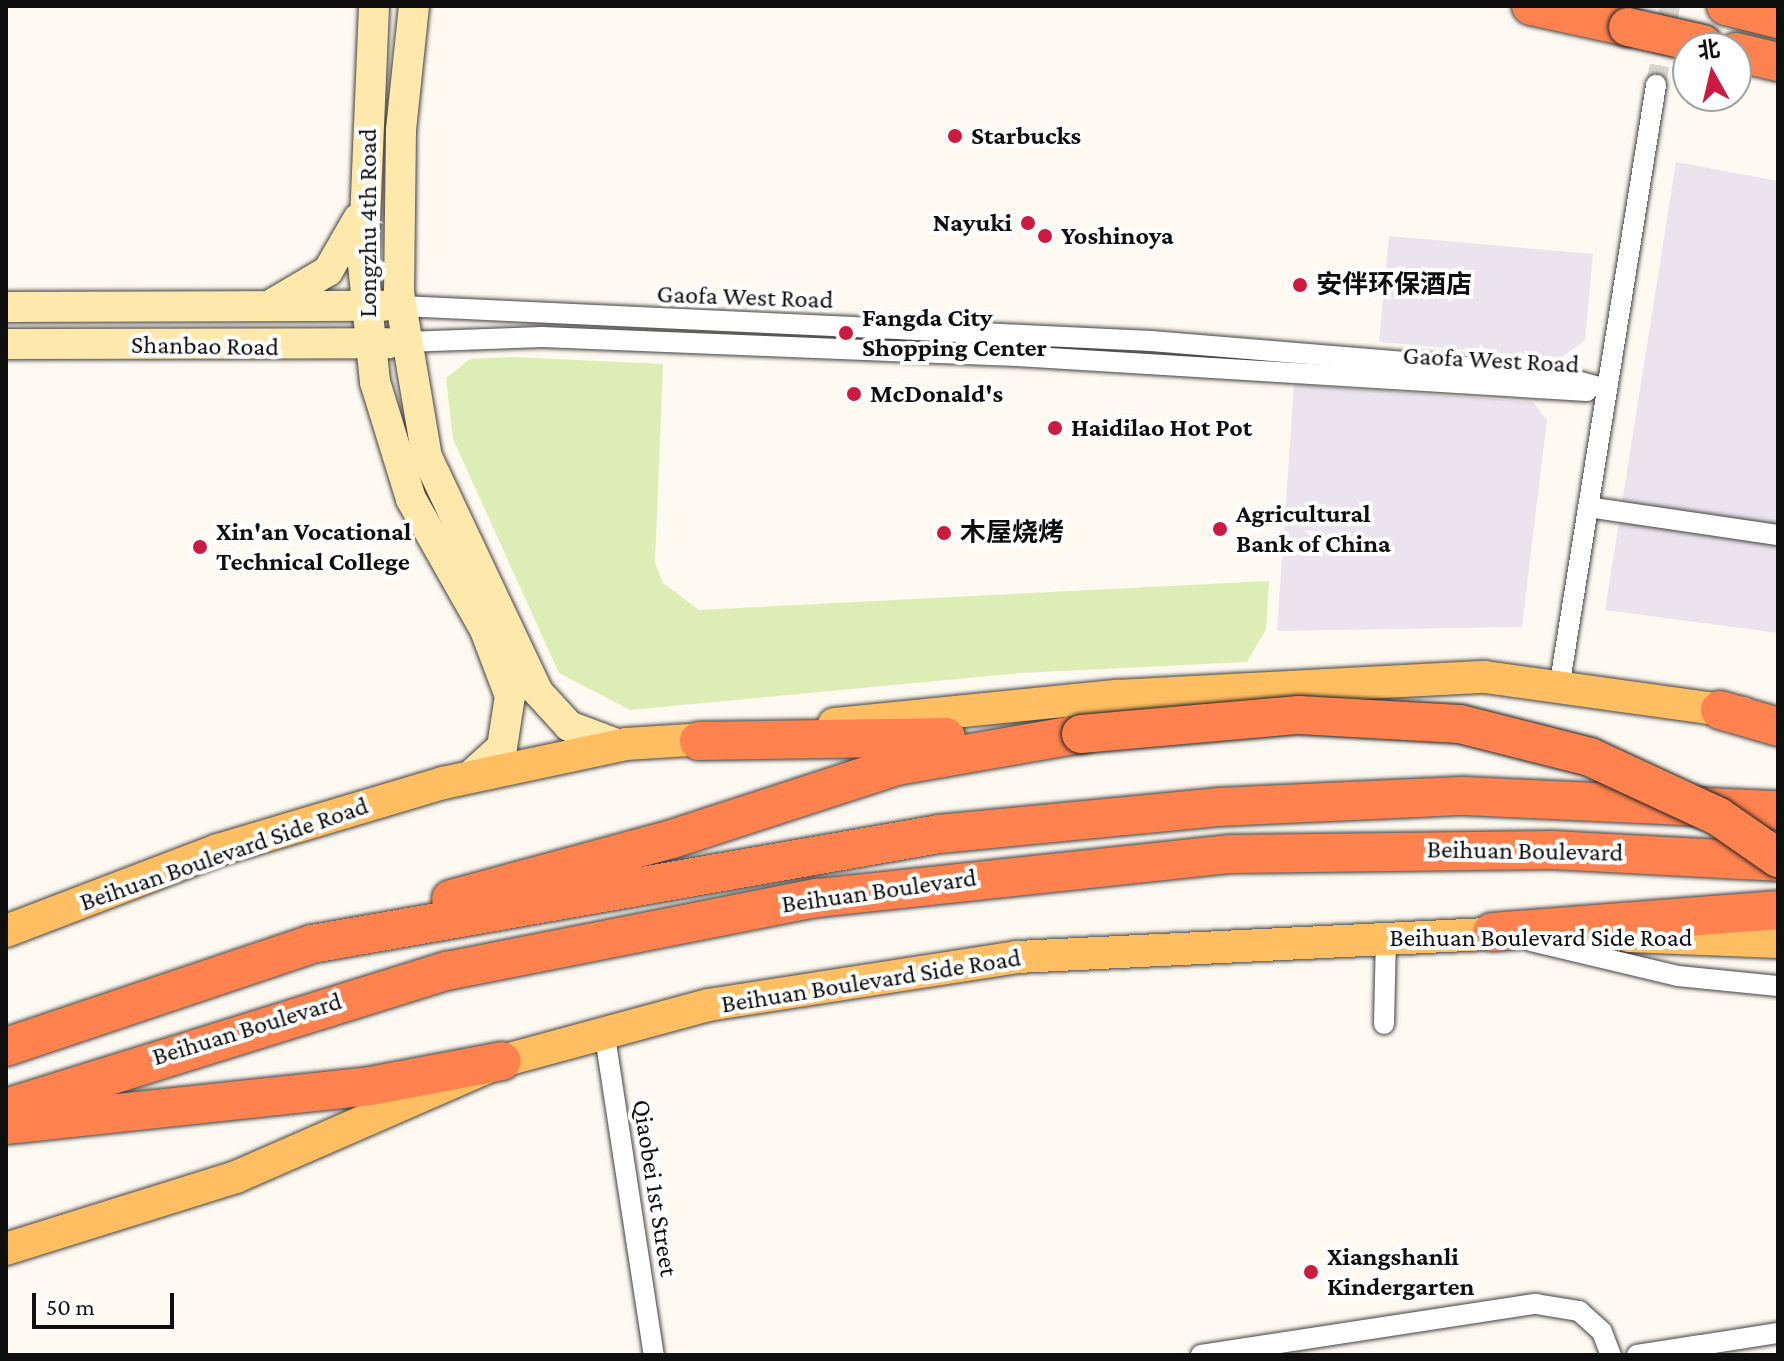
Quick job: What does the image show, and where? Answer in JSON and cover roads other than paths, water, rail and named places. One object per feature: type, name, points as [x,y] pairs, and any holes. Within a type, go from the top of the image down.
[{"type":"highway","points":[[1531,6],[1672,37]]},
{"type":"highway","points":[[1726,6],[1778,19]]},
{"type":"highway","points":[[1752,56],[1778,62]]},
{"type":"highway","points":[[1720,710],[1778,727]]},
{"type":"highway","points":[[699,741],[1081,734],[1299,715],[1460,724],[1590,757],[1719,817],[1778,860]]},
{"type":"highway","points":[[312,944],[897,766],[1081,734]]},
{"type":"highway","name":"Beihuan Boulevard","points":[[6,1047],[312,944],[671,876],[1062,820],[1464,796],[1778,810]]},
{"type":"highway","name":"Beihuan Boulevard","points":[[6,1108],[447,971],[817,898],[1247,853],[1507,849],[1778,860]]},
{"type":"highway","points":[[1492,932],[1778,910]]},
{"type":"highway","points":[[6,1125],[370,1086],[502,1061]]},
{"type":"main road","name":"Longzhu 4th Road","points":[[374,6],[366,188],[366,306],[384,423],[411,499],[485,630],[510,696],[502,747],[470,776]]},
{"type":"main road","name":"Longzhu 4th Road","points":[[414,6],[401,130],[401,306],[405,342],[435,480],[527,676],[569,726],[619,745]]},
{"type":"main road","points":[[257,308],[305,289],[328,271],[355,229],[366,188]]},
{"type":"main road","name":"Shanbao Road","points":[[6,307],[401,306]]},
{"type":"main road","name":"Shanbao Road","points":[[6,344],[405,342]]},
{"type":"main road","name":"Beihuan Boulevard Side Road","points":[[6,931],[218,850],[470,776],[619,745],[699,741],[1224,689],[1485,677],[1560,682],[1778,719]]},
{"type":"main road","name":"Beihuan Boulevard Side Road","points":[[6,1249],[236,1177],[502,1061],[604,1030],[872,976],[1017,957],[1492,932],[1778,942]]},
{"type":"street","points":[[1560,682],[1656,85]]},
{"type":"street","name":"Gaofa West Road","points":[[401,306],[1151,341],[1549,374],[1607,389]]},
{"type":"street","name":"Gaofa West Road","points":[[405,342],[605,340],[1157,364],[1546,393],[1607,389]]},
{"type":"street","points":[[1588,507],[1778,535]]},
{"type":"street","points":[[1492,932],[1678,976],[1778,986]]},
{"type":"street","points":[[1384,1024],[1386,937]]},
{"type":"street","name":"Qiaobei 1st Street","points":[[604,1030],[654,1355]]},
{"type":"street","points":[[1201,1355],[1536,1304],[1579,1311],[1602,1332],[1611,1355]]},
{"type":"street","points":[[1637,1355],[1778,1333]]},
{"type":"tunnel","points":[[1656,85],[1670,6]]},
{"type":"place","name":"Starbucks","points":[[955,136]]},
{"type":"place","name":"Nayuki","points":[[1028,223]]},
{"type":"place","name":"Yoshinoya","points":[[1045,236]]},
{"type":"place","name":"安伴环保酒店","points":[[1300,285]]},
{"type":"place","name":"Fangda City Shopping Center","points":[[846,333]]},
{"type":"place","name":"McDonald's","points":[[854,394]]},
{"type":"place","name":"Haidilao Hot Pot","points":[[1055,428]]},
{"type":"place","name":"Agricultural Bank of China","points":[[1220,529]]},
{"type":"place","name":"木屋烧烤","points":[[944,533]]},
{"type":"place","name":"Xin'an Vocational Technical College","points":[[200,547]]},
{"type":"place","name":"Xiangshanli Kindergarten","points":[[1311,1272]]}]
